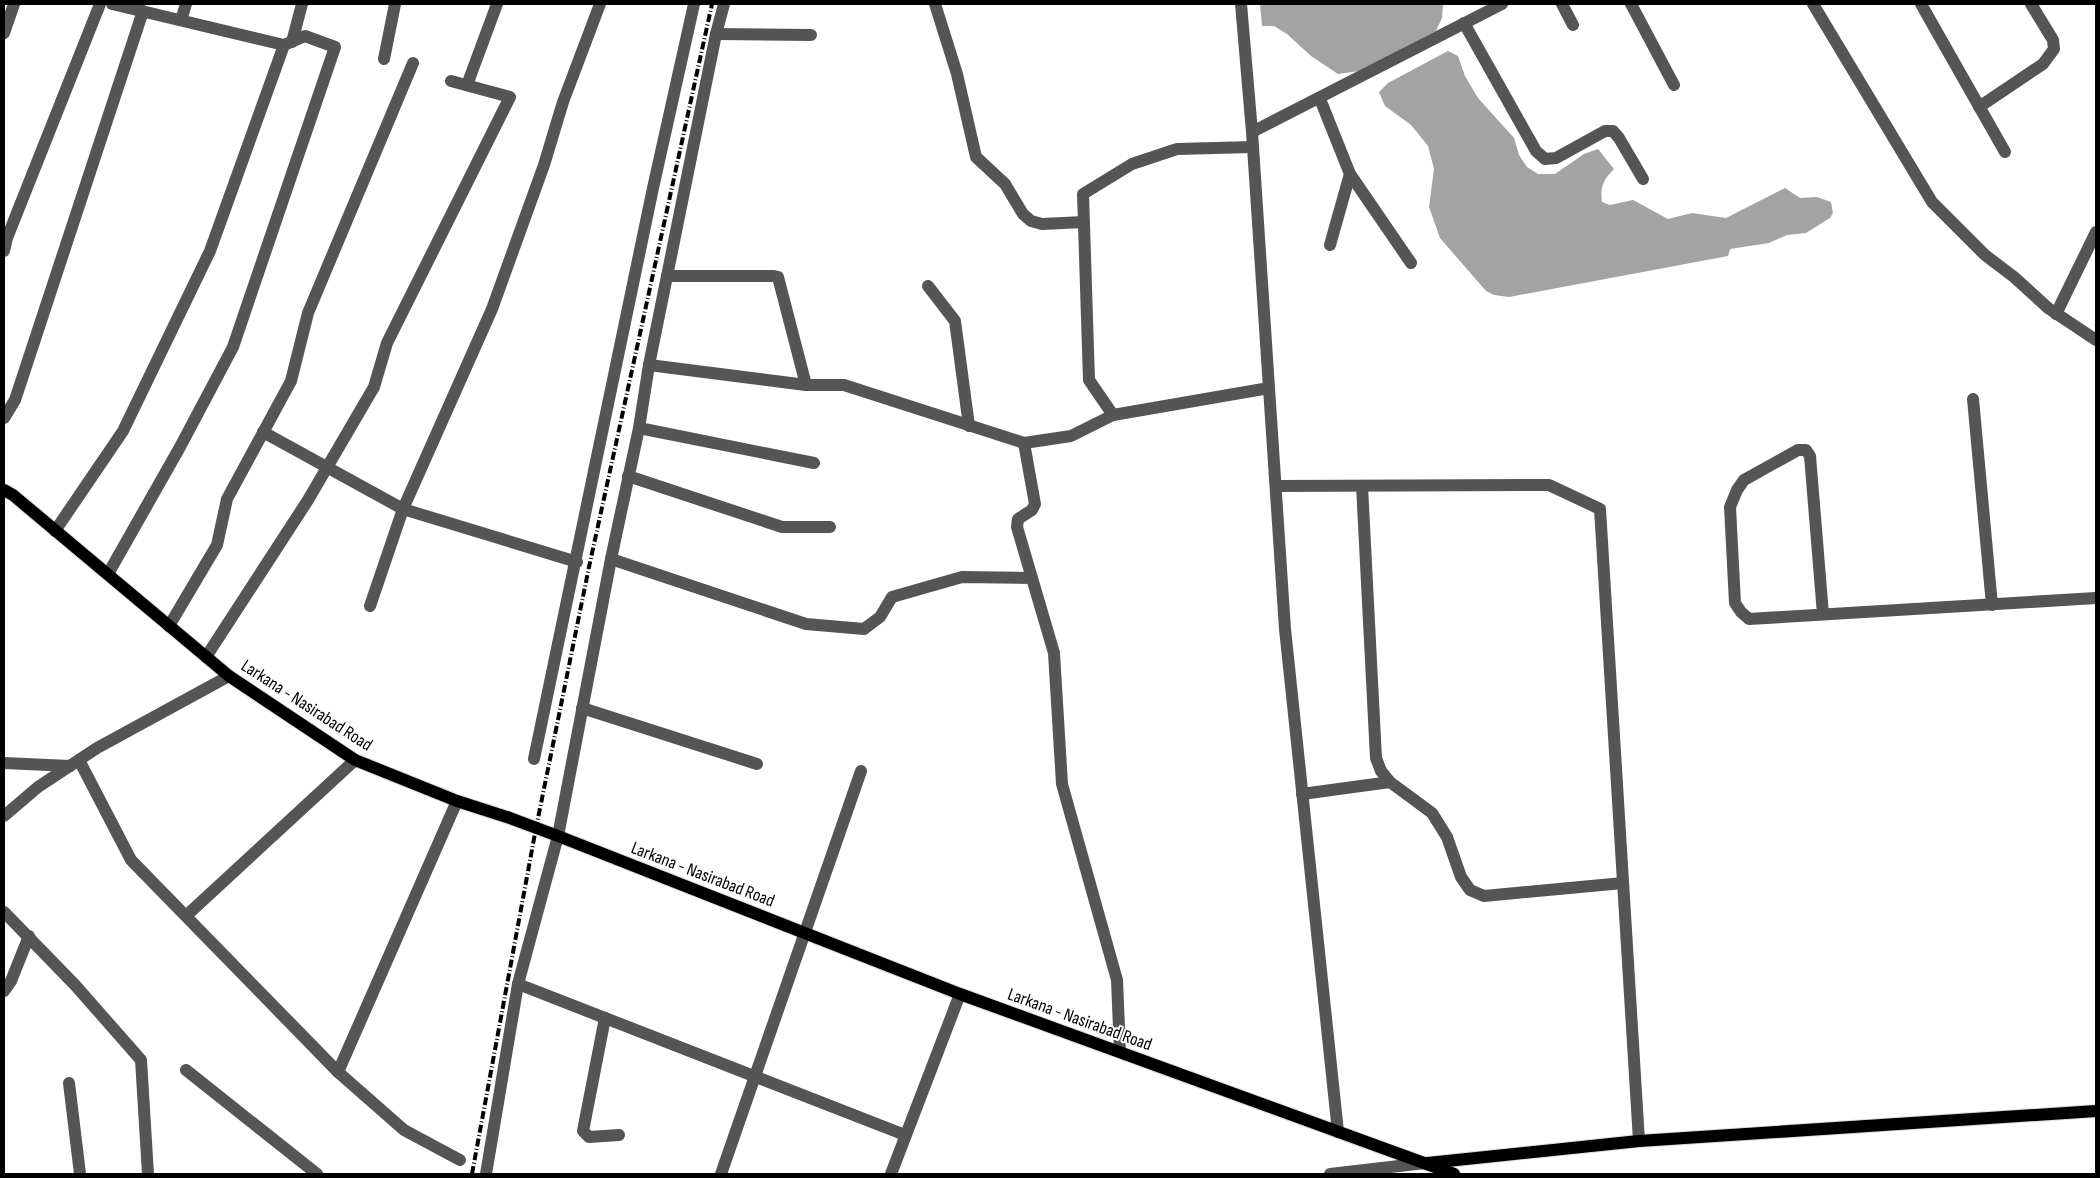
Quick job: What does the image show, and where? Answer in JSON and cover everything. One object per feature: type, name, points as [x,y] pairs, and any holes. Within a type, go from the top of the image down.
[{"type":"main road","name":"Larkana - Nasirabad Road","points":[[4,490],[13,495],[228,676],[355,760],[457,801],[558,836],[960,994],[1454,1174]]},
{"type":"main road","points":[[1426,1163],[1639,1141],[2096,1111]]},
{"type":"street","points":[[4,33],[14,4]]},
{"type":"street","points":[[4,251],[7,238],[100,4]]},
{"type":"street","points":[[108,574],[180,447],[236,338],[335,47],[305,36],[288,44],[112,4]]},
{"type":"street","points":[[181,20],[186,4]]},
{"type":"street","points":[[55,531],[123,431],[210,251],[302,4]]},
{"type":"street","points":[[384,59],[395,4]]},
{"type":"street","points":[[467,85],[497,4]]},
{"type":"street","points":[[370,606],[403,509],[492,308],[544,165],[563,102],[600,4]]},
{"type":"street","points":[[534,759],[577,562],[653,188],[694,4]]},
{"type":"street","points":[[486,1174],[518,984],[558,836],[611,560],[639,428],[649,365],[716,34],[724,4]]},
{"type":"street","points":[[936,4],[957,74],[976,157],[1005,184],[1023,214],[1031,221],[1042,224],[1084,222]]},
{"type":"street","points":[[1241,4],[1252,132],[1285,629],[1338,1132]]},
{"type":"street","points":[[1562,4],[1573,25]]},
{"type":"street","points":[[1631,4],[1674,85]]},
{"type":"street","points":[[1813,4],[1932,202],[1985,254],[2056,314],[2096,340]]},
{"type":"street","points":[[1921,4],[2005,152]]},
{"type":"street","points":[[1979,107],[2044,64],[2054,49],[2053,40],[2031,4]]},
{"type":"street","points":[[1252,132],[1499,5]]},
{"type":"street","points":[[4,418],[15,400],[143,11]]},
{"type":"street","points":[[1464,23],[1540,155],[1545,159],[1556,158],[1604,131],[1613,131],[1643,179]]},
{"type":"street","points":[[716,34],[811,35]]},
{"type":"street","points":[[169,626],[217,545],[227,499],[291,381],[308,312],[413,63]]},
{"type":"street","points":[[206,657],[308,500],[374,387],[387,343],[510,97],[451,81]]},
{"type":"street","points":[[1320,98],[1350,174],[1411,263]]},
{"type":"street","points":[[1113,415],[1089,380],[1083,194],[1132,164],[1177,149],[1253,147]]},
{"type":"street","points":[[1330,245],[1350,174]]},
{"type":"street","points":[[2056,314],[2096,232]]},
{"type":"street","points":[[667,276],[778,277],[806,386]]},
{"type":"street","points":[[928,286],[955,321],[969,426]]},
{"type":"street","points":[[649,365],[806,386],[844,385],[1024,443],[1072,436],[1113,415],[1269,388]]},
{"type":"street","points":[[1973,399],[1992,605]]},
{"type":"street","points":[[639,428],[814,463]]},
{"type":"street","points":[[263,432],[403,509],[577,562]]},
{"type":"street","points":[[1024,443],[1035,504],[1032,510],[1018,519],[1017,527],[1054,653],[1062,784],[1117,980],[1120,1052]]},
{"type":"street","points":[[1823,614],[1810,456],[1806,450],[1798,450],[1744,480],[1730,508],[1735,603],[1741,612],[1750,619],[2096,598]]},
{"type":"street","points":[[628,476],[782,527],[830,527]]},
{"type":"street","points":[[1276,486],[1549,484],[1600,509],[1639,1141]]},
{"type":"street","points":[[1362,486],[1376,758],[1381,771],[1390,782],[1432,813],[1447,837],[1461,876],[1470,890],[1484,896],[1623,883]]},
{"type":"street","points":[[611,560],[806,624],[864,629],[880,617],[892,597],[962,577],[1032,578]]},
{"type":"street","points":[[4,816],[38,787],[97,748],[228,676]]},
{"type":"street","points":[[582,708],[757,764]]},
{"type":"street","points":[[187,915],[355,760]]},
{"type":"street","points":[[4,763],[74,763]]},
{"type":"street","points":[[74,763],[131,860],[187,915],[338,1072],[404,1130],[460,1160]]},
{"type":"street","points":[[720,1174],[861,771]]},
{"type":"street","points":[[1302,794],[1390,782]]},
{"type":"street","points":[[338,1072],[457,801]]},
{"type":"street","points":[[4,912],[75,985],[140,1060],[148,1174]]},
{"type":"street","points":[[4,990],[11,981],[29,936]]},
{"type":"street","points":[[518,984],[905,1135]]},
{"type":"street","points":[[891,1174],[960,994]]},
{"type":"street","points":[[605,1018],[583,1131],[589,1137],[619,1135]]},
{"type":"street","points":[[186,1070],[317,1174]]},
{"type":"street","points":[[69,1084],[80,1174]]},
{"type":"street","points":[[1330,1174],[1426,1163]]},
{"type":"shaded area","points":[[1260,4],[1443,4],[1442,18],[1436,31],[1359,71],[1338,74],[1311,56],[1287,34],[1274,26],[1262,26]]},
{"type":"shaded area","points":[[1448,51],[1458,56],[1465,76],[1478,98],[1514,138],[1519,155],[1527,167],[1538,174],[1555,174],[1584,154],[1598,149],[1614,169],[1603,184],[1601,192],[1602,202],[1610,205],[1633,200],[1668,219],[1692,213],[1726,218],[1785,188],[1800,198],[1817,197],[1831,202],[1833,213],[1830,218],[1806,233],[1787,235],[1769,243],[1730,249],[1728,256],[1509,297],[1494,295],[1486,291],[1440,238],[1429,207],[1434,169],[1428,146],[1411,125],[1385,106],[1379,92],[1388,83]]},
{"type":"railway","points":[[472,1174],[536,828],[589,567],[712,4]]}]
